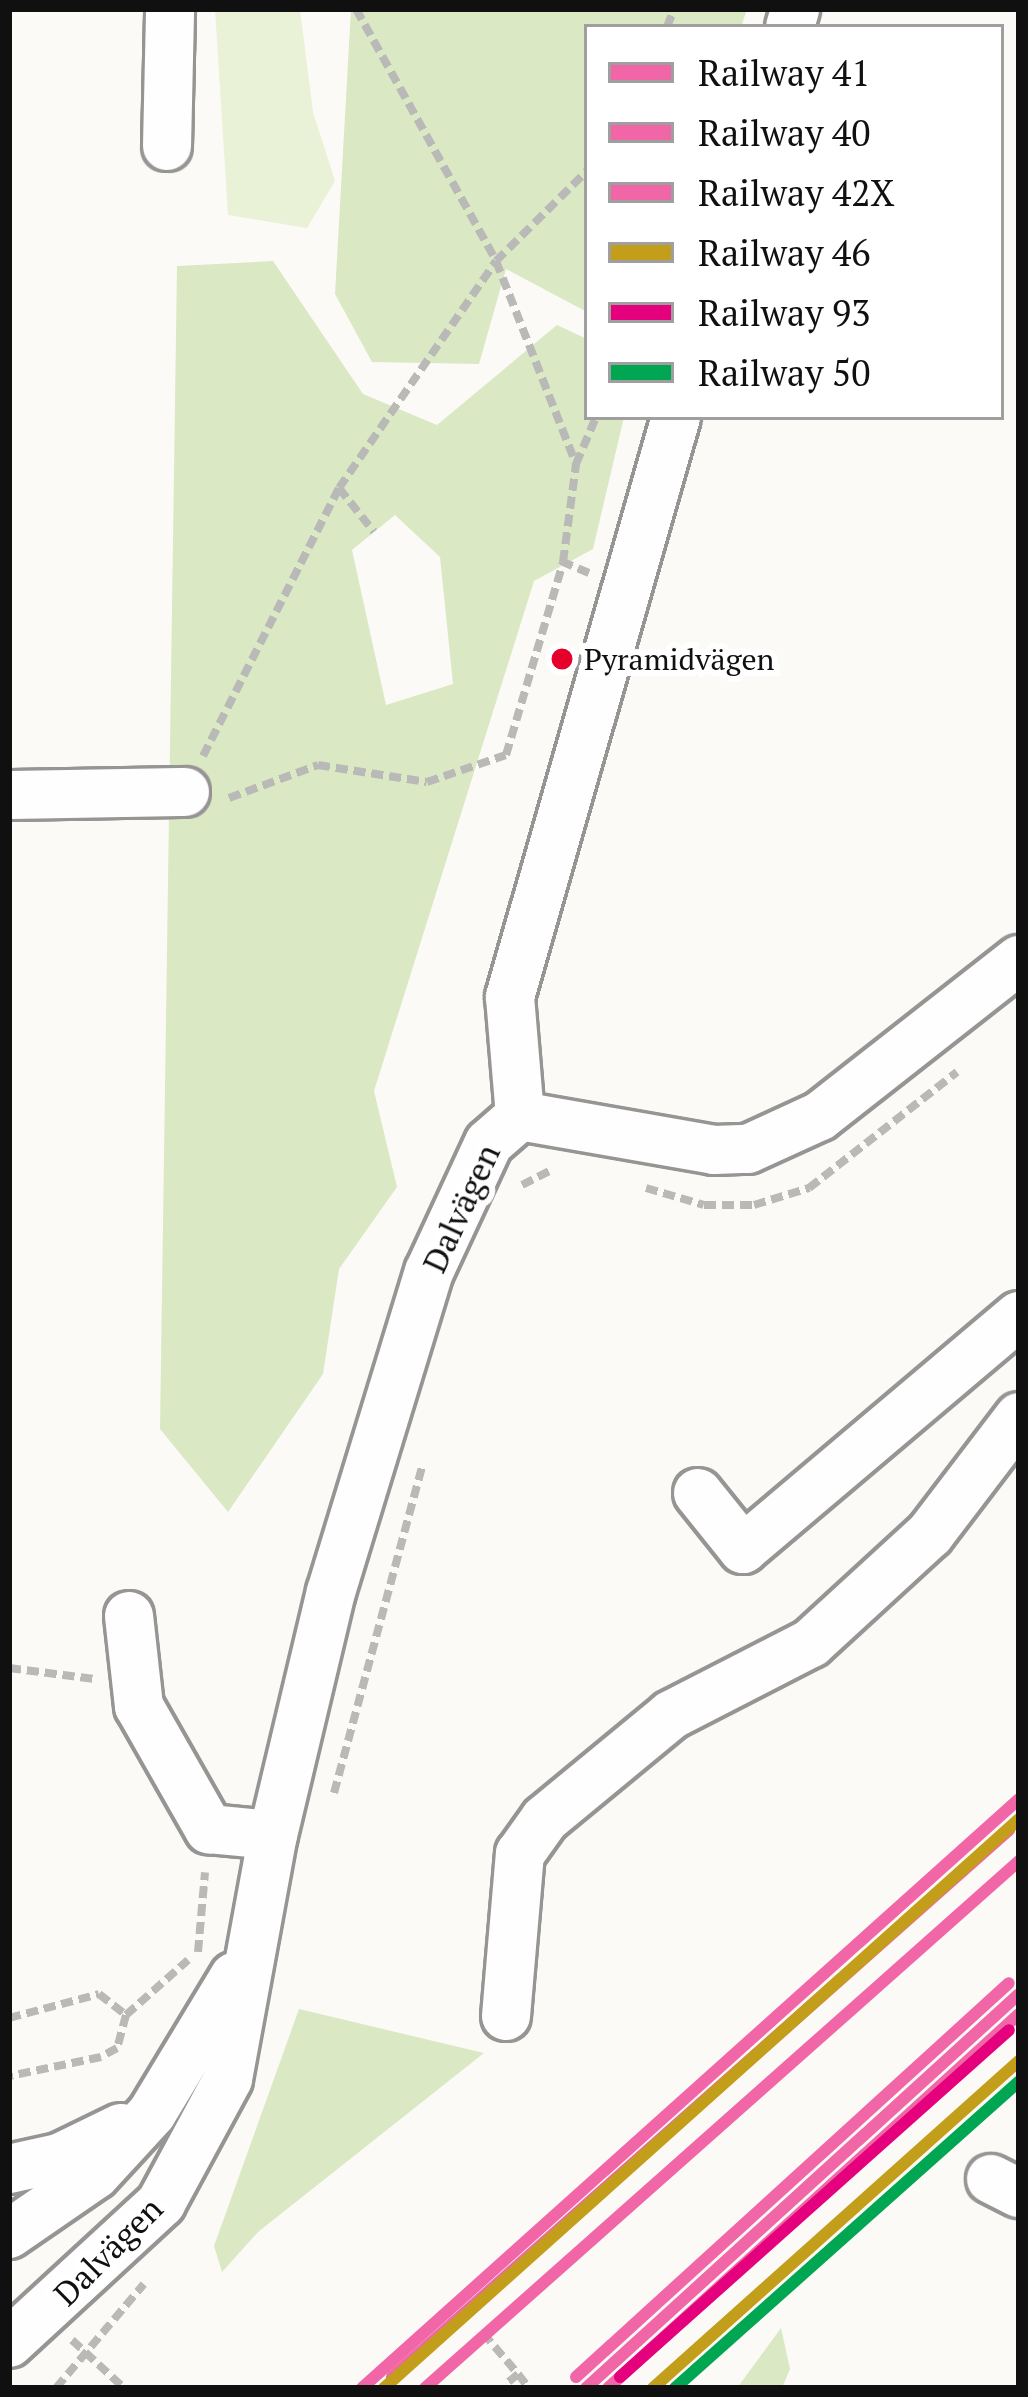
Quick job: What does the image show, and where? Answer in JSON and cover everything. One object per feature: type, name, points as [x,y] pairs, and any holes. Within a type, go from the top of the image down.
[{"type":"street","points":[[167,146],[170,9]]},
{"type":"street","name":"Dalvägen","points":[[9,2343],[161,2203],[228,2079],[273,1835],[332,1592],[429,1272],[489,1143],[520,1116],[510,997],[675,420]]},
{"type":"street","points":[[9,795],[190,781]]},
{"type":"street","points":[[520,1116],[697,1148],[748,1149],[820,1116],[1017,965]]},
{"type":"street","points":[[698,1492],[743,1549],[1019,1316]]},
{"type":"street","points":[[506,2016],[520,1854],[545,1819],[671,1715],[811,1643],[930,1534],[1019,1418]]},
{"type":"street","points":[[129,1616],[139,1706],[209,1828],[273,1835]]},
{"type":"street","name":"Dalvägen","points":[[9,2234],[95,2175],[152,2113],[254,1942]]},
{"type":"street","points":[[9,2169],[59,2158],[152,2113]]},
{"type":"path","points":[[356,9],[496,261],[576,464]]},
{"type":"path","points":[[584,174],[496,261],[339,488],[190,781],[215,803],[317,765],[427,782],[506,755],[562,562],[576,464],[595,420]]},
{"type":"path","points":[[339,488],[374,532]]},
{"type":"path","points":[[562,562],[625,590]]},
{"type":"path","points":[[505,1203],[533,1173],[571,1167]]},
{"type":"path","points":[[328,1818],[425,1453]]},
{"type":"path","points":[[9,1668],[91,1681]]},
{"type":"path","points":[[198,1952],[209,1828]]},
{"type":"path","points":[[9,2018],[99,1994],[126,2014],[117,2048],[101,2057],[9,2076]]},
{"type":"path","points":[[483,2332],[529,2388]]},
{"type":"path","points":[[56,2388],[87,2357],[120,2384]]},
{"type":"path","points":[[506,2384],[518,2374]]},
{"type":"green space","points":[[215,9],[300,9],[313,112],[335,181],[307,228],[228,215]]},
{"type":"green space","points":[[351,9],[747,9],[742,24],[584,24],[584,310],[506,269],[479,364],[372,362],[335,294]]},
{"type":"green space","points":[[273,261],[363,394],[437,425],[557,325],[584,338],[584,420],[623,420],[593,549],[534,581],[374,1091],[397,1187],[339,1269],[323,1374],[228,1512],[160,1429],[177,266]],"holes":[[[395,515],[440,557],[453,684],[386,705],[352,550]]]},
{"type":"green space","points":[[299,2009],[484,2053],[258,2232],[222,2272],[214,2246]]},
{"type":"green space","points":[[781,2328],[790,2369],[782,2388],[737,2388]]},
{"type":"rail line","name":"41","points":[[362,2388],[1019,1799]]},
{"type":"rail line","name":"46","points":[[384,2388],[1019,1819]]},
{"type":"rail line","name":"42X","points":[[392,2377],[1009,1830]]},
{"type":"rail line","name":"40","points":[[425,2388],[1019,1861]]},
{"type":"rail line","name":"42X","points":[[576,2377],[1009,1983]]},
{"type":"rail line","name":"41","points":[[586,2388],[1019,1994]]},
{"type":"rail line","name":"40","points":[[608,2388],[1019,2014]]},
{"type":"rail line","name":"93","points":[[620,2377],[1009,2030]]},
{"type":"rail line","name":"46","points":[[653,2388],[1019,2061]]},
{"type":"rail line","name":"50","points":[[675,2388],[1019,2081]]},
{"type":"place","name":"Pyramidvägen","points":[[562,659]]}]
